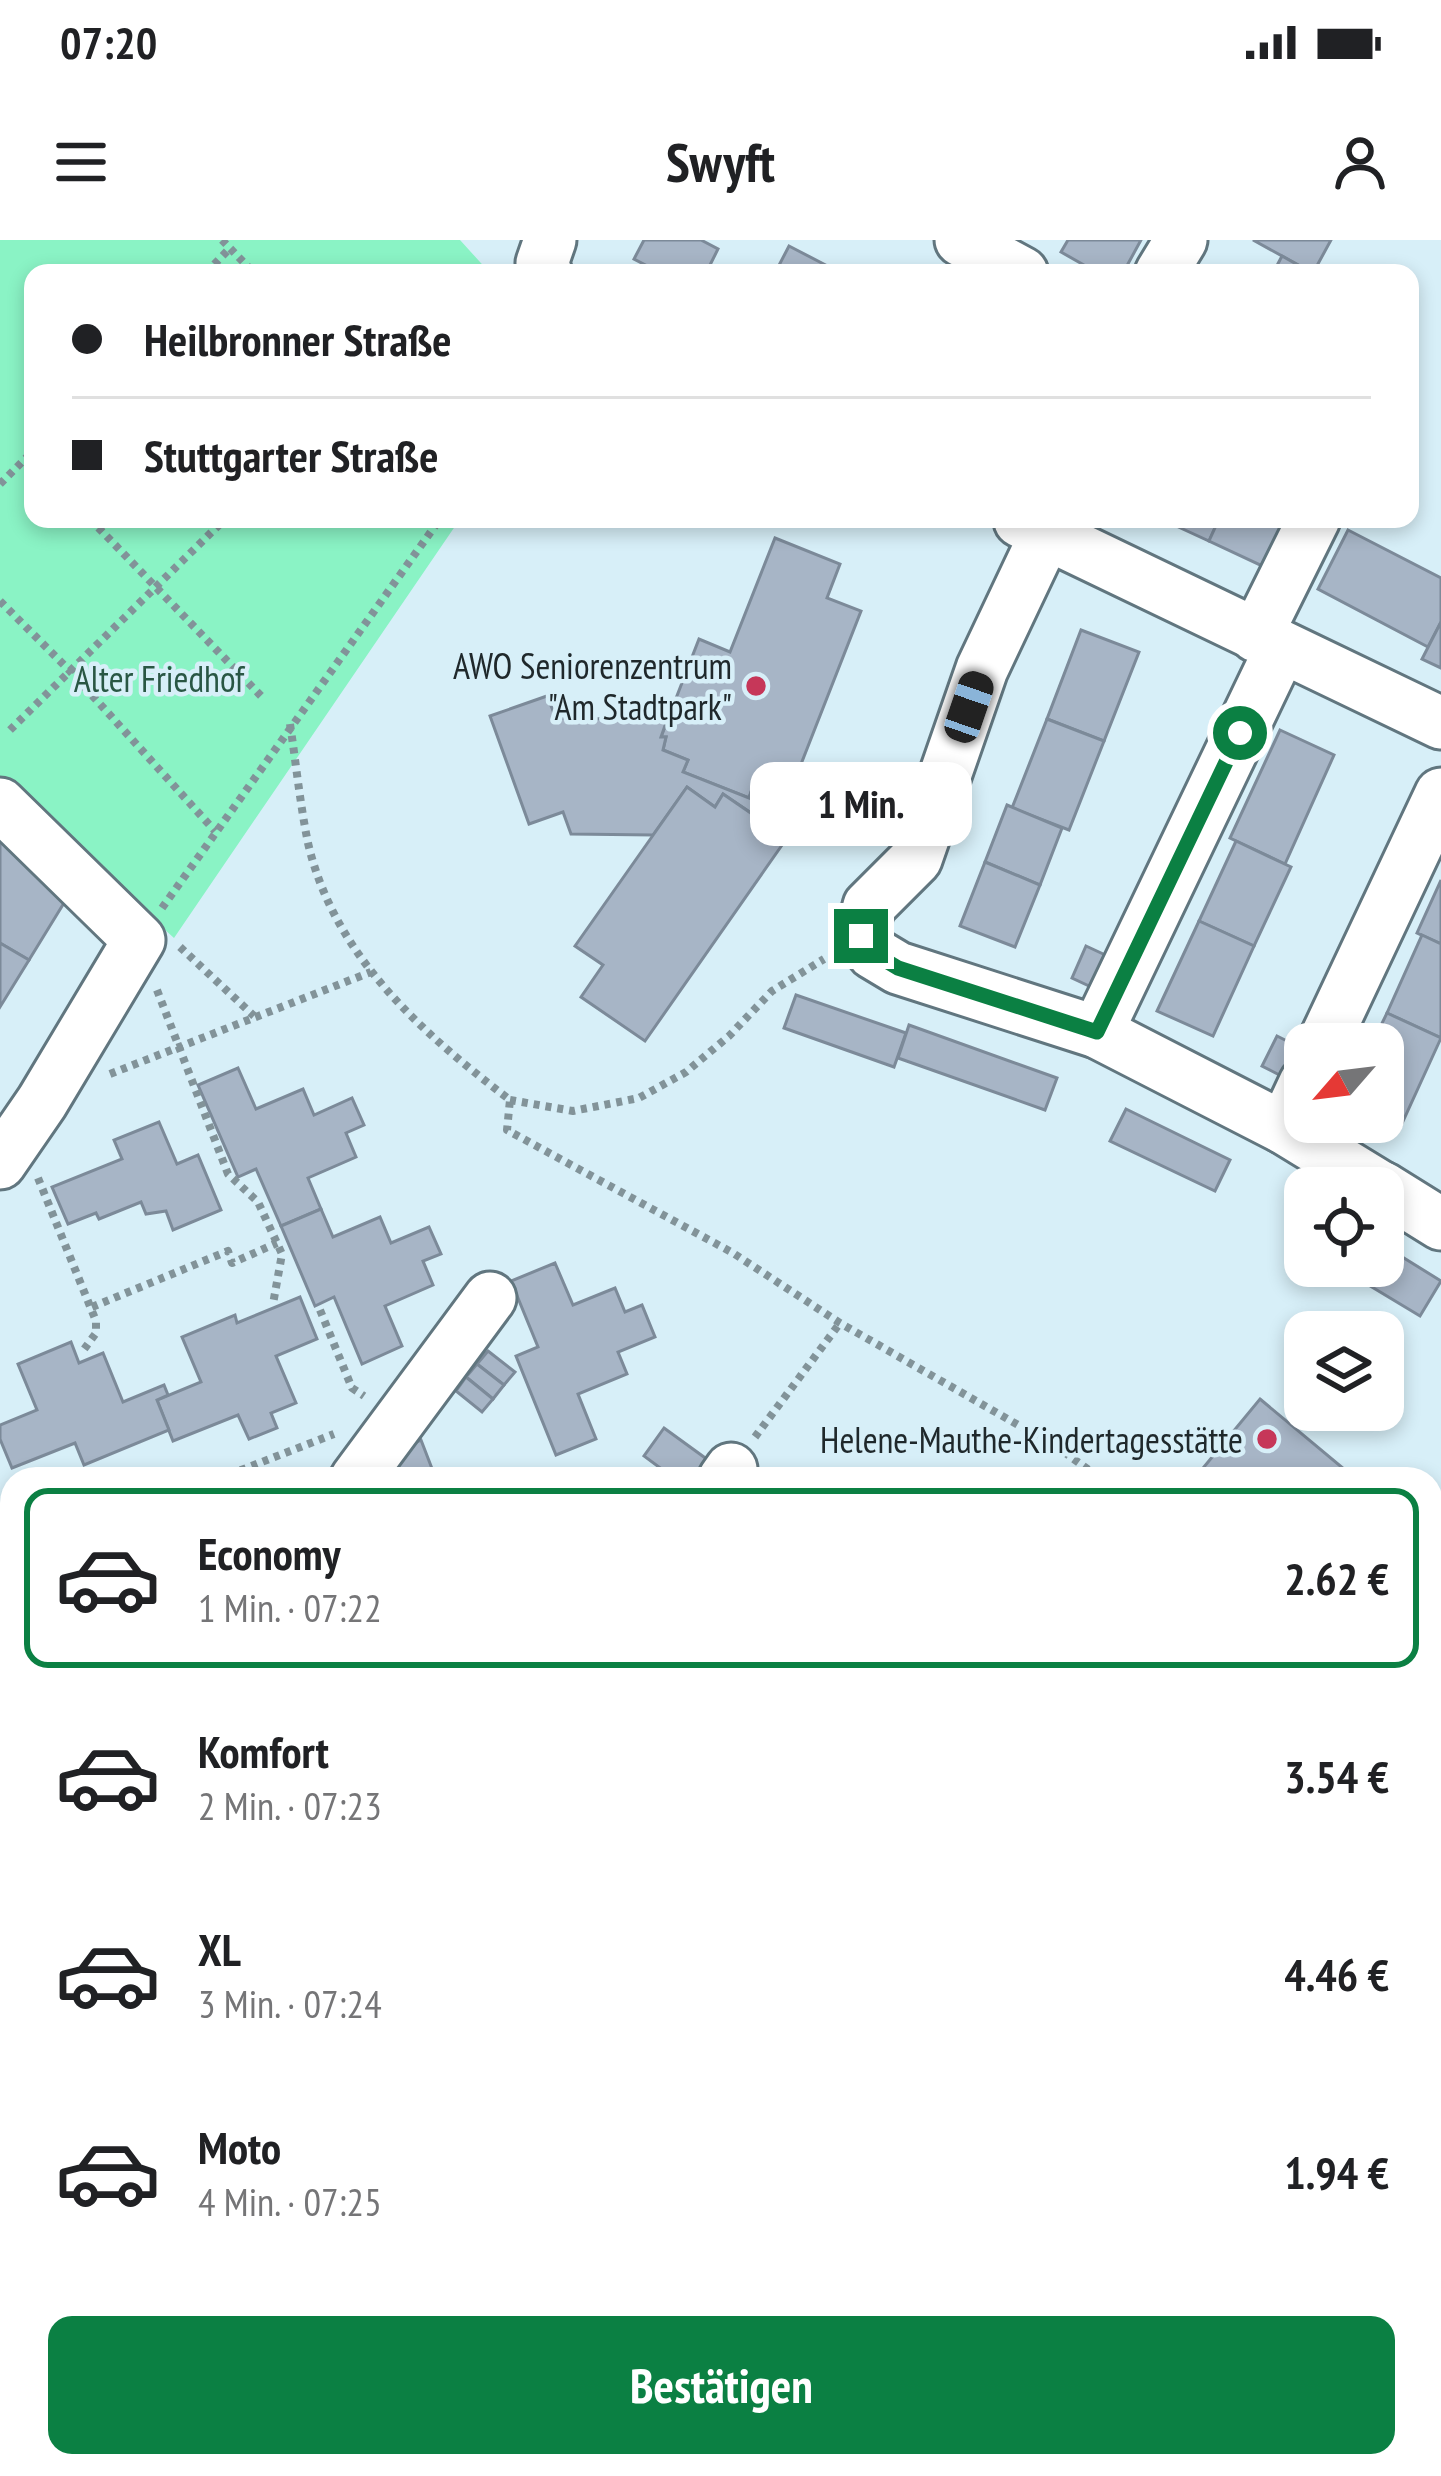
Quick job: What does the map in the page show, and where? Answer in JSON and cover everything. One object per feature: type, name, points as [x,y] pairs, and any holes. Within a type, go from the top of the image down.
[{"type":"street","points":[[961,240],[1005,264]]},
{"type":"street","points":[[1037,528],[916,859],[869,906],[861,936],[873,953],[898,968],[1097,1032],[1284,1102]]},
{"type":"street","points":[[1047,528],[1269,642],[1441,723]]},
{"type":"street","points":[[1097,1032],[1269,642],[1311,528]]},
{"type":"street","points":[[1333,1023],[1441,794]]},
{"type":"street","points":[[0,804],[146,931],[21,1133]]},
{"type":"street","points":[[1334,1143],[1360,1167]]},
{"type":"street","points":[[1404,1201],[1441,1224]]},
{"type":"street","points":[[365,1467],[490,1298]]},
{"type":"path","points":[[0,484],[24,462]]},
{"type":"path","points":[[99,528],[262,697]]},
{"type":"path","points":[[10,730],[216,528]]},
{"type":"path","points":[[146,931],[433,528]]},
{"type":"path","points":[[0,601],[215,831]]},
{"type":"path","points":[[290,724],[309,846],[340,926],[409,1016],[510,1100],[573,1111],[639,1098],[686,1072],[730,1036],[772,991],[861,936]]},
{"type":"path","points":[[146,931],[254,1016]]},
{"type":"path","points":[[146,931],[178,1046],[227,1174],[258,1202],[281,1254],[273,1304]]},
{"type":"path","points":[[82,1352],[96,1333],[92,1307],[21,1133],[178,1046],[371,972]]},
{"type":"path","points":[[510,1100],[507,1130],[734,1253],[840,1323],[1085,1467]]},
{"type":"path","points":[[92,1307],[227,1251],[232,1263],[277,1243]]},
{"type":"path","points":[[320,1310],[352,1388],[400,1420]]},
{"type":"path","points":[[733,1467],[840,1323]]},
{"type":"path","points":[[250,1467],[330,1437],[344,1425]]},
{"type":"green space","name":"Alter Friedhof","points":[[0,240],[460,240],[482,264],[24,264],[24,528],[454,528],[174,938],[0,780]]},
{"type":"building","points":[[644,240],[701,240],[718,249],[710,264],[644,264],[634,259]]},
{"type":"building","points":[[1068,240],[1141,240],[1128,264],[1082,264],[1061,252]]},
{"type":"building","points":[[1253,240],[1331,240],[1318,264],[1297,264]]},
{"type":"building","points":[[789,246],[824,264],[780,264]]},
{"type":"building","points":[[1181,528],[1215,528],[1209,541]]},
{"type":"building","points":[[1215,528],[1293,528],[1273,571],[1209,541]]},
{"type":"building","points":[[1348,530],[1441,578],[1441,622],[1428,647],[1318,589]]},
{"type":"building","name":"AWO Seniorenzentrum \"Am Stadtpark\"","points":[[775,538],[840,564],[827,598],[861,611],[785,805],[751,792],[749,798],[683,772],[688,760],[663,750],[666,737],[661,737],[699,639],[730,652]]},
{"type":"building","points":[[1441,622],[1441,668],[1422,659]]},
{"type":"building","points":[[1081,630],[1139,652],[1104,741],[1047,719]]},
{"type":"building","points":[[547,696],[556,718],[667,720],[661,737],[666,737],[663,750],[688,760],[683,772],[749,798],[751,792],[773,801],[766,823],[723,794],[715,807],[687,787],[653,835],[571,834],[563,812],[529,824],[490,716]]},
{"type":"building","points":[[1047,719],[1104,741],[1069,830],[1012,808]]},
{"type":"building","points":[[1280,730],[1334,755],[1285,864],[1230,838]]},
{"type":"building","points":[[687,787],[715,807],[723,794],[787,838],[645,1041],[581,997],[603,965],[575,946]]},
{"type":"building","points":[[1007,805],[1062,828],[1040,885],[985,862]]},
{"type":"building","points":[[0,839],[75,885],[29,960],[0,943]]},
{"type":"building","points":[[1236,841],[1291,867],[1254,946],[1199,921]]},
{"type":"building","points":[[985,862],[1040,885],[1015,947],[960,926]]},
{"type":"building","points":[[1441,880],[1441,944],[1417,933]]},
{"type":"building","points":[[1199,921],[1254,946],[1213,1036],[1157,1011]]},
{"type":"building","points":[[1422,935],[1441,944],[1441,1038],[1387,1013]]},
{"type":"building","points":[[0,943],[29,960],[0,1007]]},
{"type":"building","points":[[1086,946],[1116,960],[1102,992],[1072,978]]},
{"type":"building","points":[[796,995],[906,1033],[894,1067],[784,1028]]},
{"type":"building","points":[[1387,1013],[1441,1038],[1404,1119],[1404,1023],[1382,1023]]},
{"type":"building","points":[[909,1025],[1057,1078],[1045,1110],[898,1058]]},
{"type":"building","points":[[1277,1036],[1284,1040],[1284,1077],[1262,1066]]},
{"type":"building","points":[[238,1068],[256,1109],[303,1089],[314,1115],[352,1098],[364,1125],[346,1133],[356,1157],[308,1178],[321,1209],[281,1226],[256,1169],[238,1177],[198,1085]]},
{"type":"building","points":[[1126,1109],[1230,1160],[1215,1191],[1110,1141]]},
{"type":"building","points":[[159,1122],[177,1164],[198,1155],[221,1210],[173,1230],[166,1211],[146,1214],[141,1202],[99,1219],[96,1213],[68,1224],[52,1187],[122,1159],[114,1140]]},
{"type":"building","points":[[321,1209],[333,1237],[380,1217],[391,1243],[429,1227],[441,1254],[423,1261],[433,1285],[385,1306],[402,1346],[362,1364],[334,1297],[315,1306],[281,1226]]},
{"type":"building","points":[[1404,1258],[1441,1281],[1420,1316],[1372,1287],[1404,1287]]},
{"type":"building","points":[[555,1263],[573,1305],[615,1288],[625,1312],[642,1305],[655,1337],[618,1352],[627,1374],[578,1394],[596,1439],[556,1455],[516,1356],[538,1347],[511,1281]]},
{"type":"building","points":[[300,1297],[317,1339],[276,1356],[296,1403],[271,1413],[277,1428],[249,1439],[238,1415],[173,1441],[157,1400],[201,1382],[182,1337],[235,1315],[237,1323]]},
{"type":"building","points":[[71,1342],[79,1363],[103,1353],[123,1402],[164,1385],[168,1395],[157,1400],[169,1430],[84,1465],[75,1443],[12,1467],[0,1439],[0,1425],[37,1410],[18,1364]]},
{"type":"building","points":[[488,1351],[515,1372],[504,1385],[477,1364]]},
{"type":"building","points":[[477,1364],[504,1385],[493,1399],[466,1377]]},
{"type":"building","points":[[466,1377],[493,1399],[482,1412],[456,1391]]},
{"type":"building","name":"Helene-Mauthe-Kindertagesstätte","points":[[1260,1399],[1284,1419],[1284,1431],[1298,1431],[1342,1467],[1204,1467]]},
{"type":"building","points":[[664,1428],[718,1467],[659,1467],[644,1456]]},
{"type":"building","points":[[421,1440],[431,1467],[384,1467],[380,1457]]},
{"type":"place","name":"AWO Seniorenzentrum \"Am Stadtpark\"","points":[[756,686]]},
{"type":"place","name":"Helene-Mauthe-Kindertagesstätte","points":[[1267,1439]]},
{"type":"route","points":[[861,936],[873,953],[898,968],[1097,1032],[1240,733]]}]
